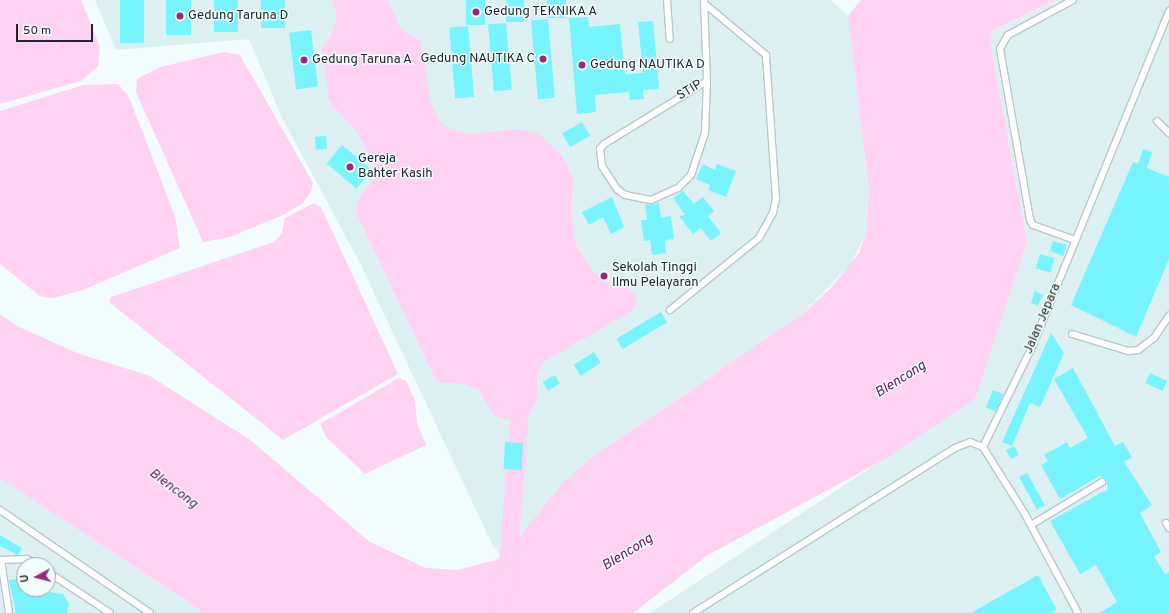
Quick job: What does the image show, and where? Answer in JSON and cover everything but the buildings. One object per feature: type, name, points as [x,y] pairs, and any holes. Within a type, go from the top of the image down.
[{"type":"lane","points":[[667,0],[670,39]]},
{"type":"lane","points":[[1072,0],[1008,35],[1000,49],[1030,220],[1033,225],[1076,240]]},
{"type":"lane","points":[[670,310],[759,238],[773,213],[776,199],[766,55],[704,2]]},
{"type":"lane","name":"STIP","points":[[704,2],[708,81],[705,133],[699,155],[691,175],[664,196],[642,199],[616,189],[602,166],[600,149],[604,144],[708,81]]},
{"type":"lane","name":"Jalan Jepara","points":[[983,447],[1032,347],[1169,11]]},
{"type":"lane","points":[[1157,121],[1169,133]]},
{"type":"lane","points":[[1072,334],[1128,351],[1138,350],[1154,338],[1169,316]]},
{"type":"lane","points":[[693,613],[955,448],[970,442],[983,447],[1031,525],[1078,613]]},
{"type":"lane","points":[[1031,525],[1102,482]]},
{"type":"lane","points":[[0,510],[150,613]]},
{"type":"lane","points":[[9,613],[1,560],[16,559]]},
{"type":"lane","points":[[56,577],[110,613]]},
{"type":"shaded area","name":"Sekolah Tinggi Ilmu Pelayaran","points":[[95,0],[831,0],[848,16],[869,189],[866,234],[850,265],[801,315],[591,458],[561,484],[503,558],[493,546],[361,265],[282,118],[249,39],[116,50]]},
{"type":"shaded area","points":[[1055,0],[1169,0],[1169,613],[650,613],[975,399],[1027,242],[990,42],[993,30]]},
{"type":"shaded area","points":[[0,478],[204,613],[0,613]]},
{"type":"water","points":[[0,0],[81,0],[100,47],[98,66],[81,81],[0,104]]},
{"type":"water","points":[[333,0],[387,0],[401,28],[421,41],[430,100],[438,119],[449,129],[469,134],[519,129],[539,134],[561,154],[573,178],[571,211],[575,243],[592,270],[606,283],[625,287],[635,295],[637,303],[632,311],[543,362],[537,377],[537,398],[529,416],[519,423],[493,415],[479,390],[465,384],[437,382],[356,212],[359,199],[378,173],[358,133],[329,101],[322,49],[333,32],[337,15]]},
{"type":"water","name":"Blencong","points":[[861,0],[1055,0],[993,30],[990,42],[1027,242],[975,399],[883,460],[708,555],[633,613],[204,613],[0,478],[0,314],[17,326],[77,353],[150,376],[249,439],[370,542],[426,568],[457,570],[503,558],[561,484],[591,458],[801,315],[832,287],[859,253],[866,234],[869,189],[848,16]]},
{"type":"water","points":[[224,52],[240,55],[313,183],[310,194],[302,204],[285,214],[230,237],[203,242],[136,92],[137,79],[160,67]]},
{"type":"water","points":[[118,84],[129,97],[175,216],[180,248],[83,290],[53,298],[40,296],[0,264],[0,111],[83,85]]},
{"type":"water","points":[[314,203],[321,207],[398,374],[283,440],[109,302],[111,297],[274,242],[282,233],[285,218]]},
{"type":"water","points":[[399,378],[406,381],[415,401],[417,423],[426,445],[365,474],[326,437],[320,424]]},
{"type":"waterway","points":[[499,613],[509,553],[519,423]]},
{"type":"place","name":"Gedung TEKNIKA A","points":[[476,12]]},
{"type":"place","name":"Gedung Taruna D","points":[[180,16]]},
{"type":"place","name":"Gedung NAUTIKA C","points":[[543,59]]},
{"type":"place","name":"Gedung Taruna A","points":[[304,60]]},
{"type":"place","name":"Gedung NAUTIKA D","points":[[582,65]]},
{"type":"place","name":"Gereja Bahter Kasih","points":[[350,167]]},
{"type":"place","name":"Sekolah Tinggi Ilmu Pelayaran","points":[[604,276]]}]
